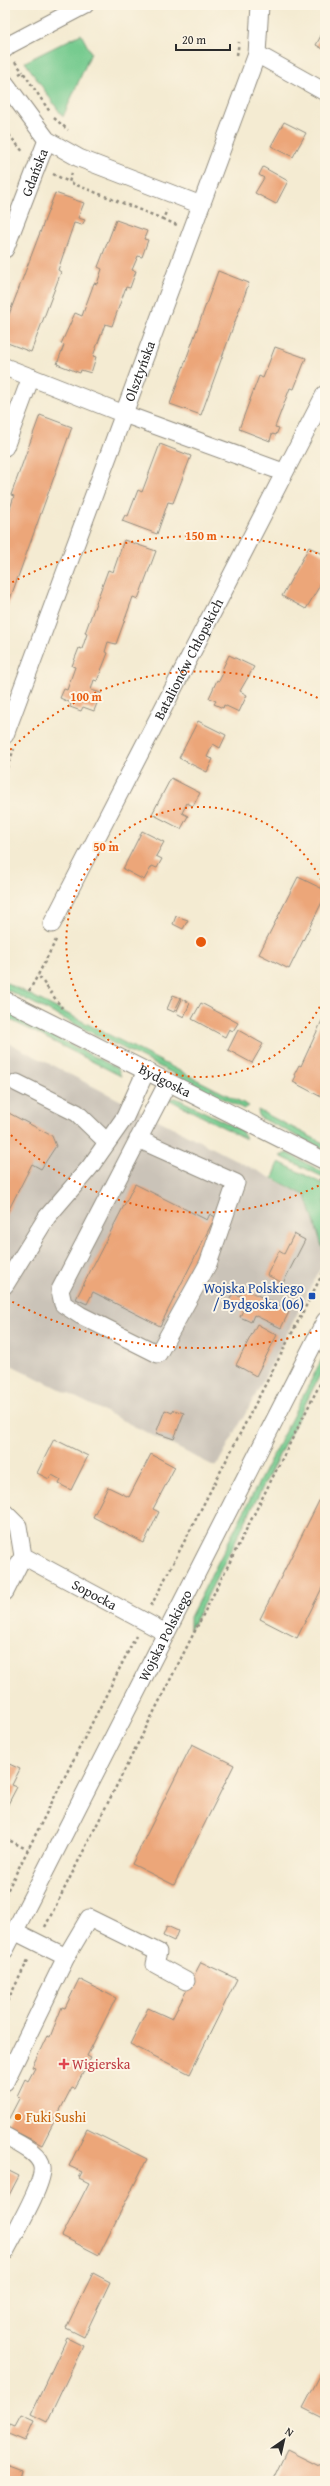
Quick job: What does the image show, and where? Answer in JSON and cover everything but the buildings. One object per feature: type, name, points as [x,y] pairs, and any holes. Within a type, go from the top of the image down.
[{"type":"street","points":[[5,50],[10,45],[85,5]]},
{"type":"street","name":"Olsztyńska","points":[[5,735],[12,696],[124,414],[257,54],[260,5]]},
{"type":"street","points":[[257,54],[325,92]]},
{"type":"street","points":[[5,83],[47,140],[79,158],[202,205]]},
{"type":"street","name":"Gdańska","points":[[5,249],[47,140]]},
{"type":"street","points":[[5,367],[124,414],[283,472]]},
{"type":"street","points":[[5,447],[31,377]]},
{"type":"street","name":"Batalionów Chłopskich","points":[[52,924],[283,472],[325,394]]},
{"type":"street","name":"Bydgoska","points":[[5,1000],[325,1161]]},
{"type":"street","points":[[5,1285],[47,1218],[90,1167],[125,1117],[146,1071]]},
{"type":"street","points":[[138,1139],[236,1183],[208,1264],[158,1354],[80,1315],[63,1304],[60,1290],[138,1139],[168,1082]]},
{"type":"street","points":[[17,1083],[77,1113],[108,1142]]},
{"type":"street","name":"Wojska Polskiego","points":[[5,1950],[325,1321]]},
{"type":"street","points":[[5,1513],[18,1526],[23,1556],[5,1592]]},
{"type":"street","name":"Sopocka","points":[[23,1556],[166,1633]]},
{"type":"street","points":[[5,2082],[66,1957],[89,1918],[158,1952],[155,1964],[186,1981]]},
{"type":"street","points":[[14,1931],[66,1957]]},
{"type":"street","points":[[5,2136],[36,2156],[42,2167],[41,2180],[5,2252]]},
{"type":"path","points":[[234,62],[240,35]]},
{"type":"path","points":[[5,83],[23,72],[54,118],[75,134]]},
{"type":"path","points":[[29,992],[57,938],[52,924]]},
{"type":"path","points":[[38,975],[63,1009]]},
{"type":"path","points":[[5,1895],[325,1269]]},
{"type":"path","points":[[5,2006],[325,1374]]},
{"type":"path","points":[[5,1838],[28,1850]]},
{"type":"shaded area","points":[[9,1043],[306,1196],[325,1259],[260,1387],[216,1467],[5,1362],[5,1051]]},
{"type":"green space","points":[[81,34],[91,53],[63,117],[25,62]]},
{"type":"green space","points":[[5,982],[249,1106],[244,1109],[5,989]]},
{"type":"green space","points":[[5,1012],[117,1068],[121,1076],[5,1017]]},
{"type":"green space","points":[[176,1098],[241,1130],[246,1139],[168,1099]]},
{"type":"green space","points":[[258,1110],[325,1144],[325,1150],[259,1117]]},
{"type":"green space","points":[[287,1153],[325,1173],[325,1178],[280,1156]]},
{"type":"green space","points":[[279,1162],[325,1185],[325,1256],[306,1196],[273,1178]]},
{"type":"green space","points":[[325,1353],[325,1365],[190,1630],[190,1617]]},
{"type":"place","name":"Wojska Polskiego / Bydgoska (06)","points":[[312,1296]]},
{"type":"place","name":"Wigierska","points":[[64,2064]]},
{"type":"place","name":"Fuki Sushi","points":[[18,2117]]}]
